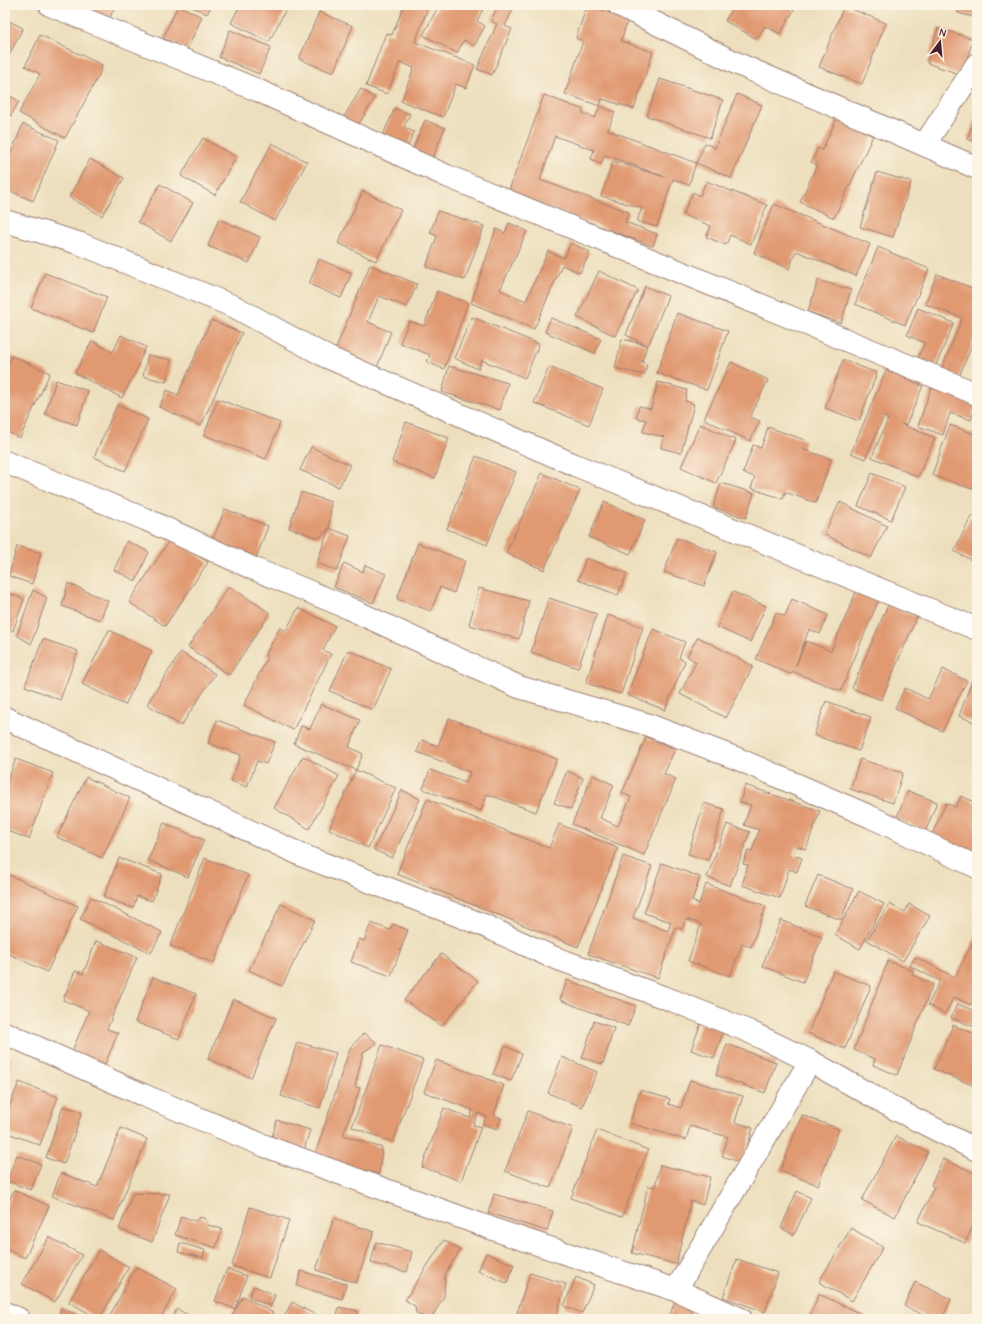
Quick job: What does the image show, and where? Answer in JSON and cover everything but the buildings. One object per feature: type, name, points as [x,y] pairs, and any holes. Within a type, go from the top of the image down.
[{"type":"street","points":[[50,5],[257,90],[447,176],[977,394]]},
{"type":"street","points":[[619,5],[736,63],[925,144],[977,168]]},
{"type":"street","points":[[925,144],[977,64]]},
{"type":"street","points":[[5,221],[81,244],[235,308],[327,357],[576,465],[977,629]]},
{"type":"street","points":[[5,462],[145,519],[252,568],[344,606],[519,686],[646,724],[738,759],[871,817],[977,867]]},
{"type":"street","points":[[5,718],[306,857],[483,925],[550,956],[674,1001],[748,1031],[810,1061],[897,1110],[977,1150]]},
{"type":"street","points":[[5,1033],[265,1146],[504,1233],[676,1290],[741,1319]]},
{"type":"street","points":[[676,1290],[810,1061]]},
{"type":"street","points":[[5,1313],[19,1319]]}]
